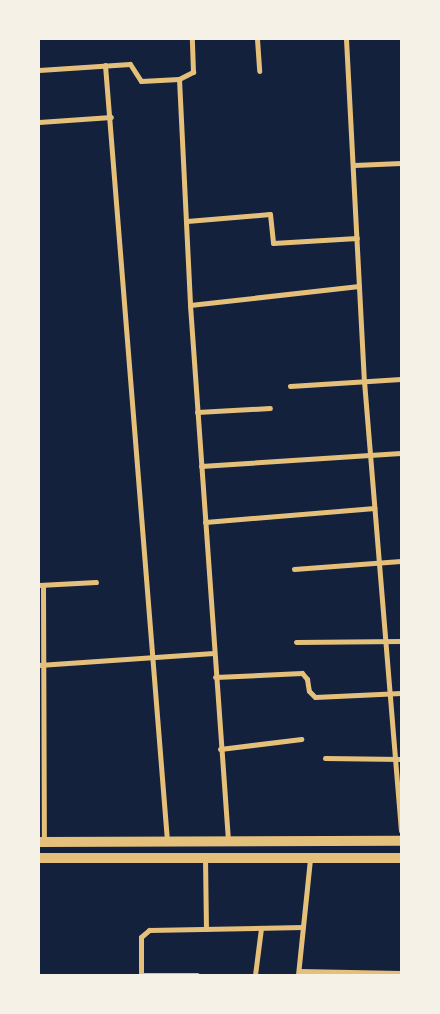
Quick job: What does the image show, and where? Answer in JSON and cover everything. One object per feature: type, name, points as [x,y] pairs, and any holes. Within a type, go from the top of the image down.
[{"type":"main road","points":[[42,842],[401,841]]},
{"type":"main road","points":[[39,858],[401,858]]},
{"type":"street","points":[[39,70],[106,64],[134,65],[141,81],[179,79],[193,72],[192,39]]},
{"type":"street","points":[[257,39],[258,71]]},
{"type":"street","points":[[346,39],[364,381],[385,642],[398,759],[401,830]]},
{"type":"street","points":[[106,64],[167,841]]},
{"type":"street","points":[[179,79],[190,305],[228,842]]},
{"type":"street","points":[[39,122],[111,117]]},
{"type":"street","points":[[354,165],[401,163]]},
{"type":"street","points":[[187,221],[270,214],[273,243],[357,238]]},
{"type":"street","points":[[190,305],[359,286]]},
{"type":"street","points":[[290,386],[401,379]]},
{"type":"street","points":[[197,412],[270,408]]},
{"type":"street","points":[[201,466],[401,453]]},
{"type":"street","points":[[205,522],[374,508]]},
{"type":"street","points":[[294,569],[401,561]]},
{"type":"street","points":[[42,842],[41,585],[96,582]]},
{"type":"street","points":[[296,642],[401,641]]},
{"type":"street","points":[[41,665],[154,659],[214,653]]},
{"type":"street","points":[[215,677],[302,673],[307,679],[309,692],[315,697],[401,693]]},
{"type":"street","points":[[220,749],[301,739]]},
{"type":"street","points":[[325,758],[398,759]]},
{"type":"street","points":[[205,858],[206,929]]},
{"type":"street","points":[[310,858],[298,973],[401,974]]},
{"type":"street","points":[[197,975],[141,975],[141,937],[144,932],[303,927]]},
{"type":"street","points":[[255,975],[260,928]]}]
